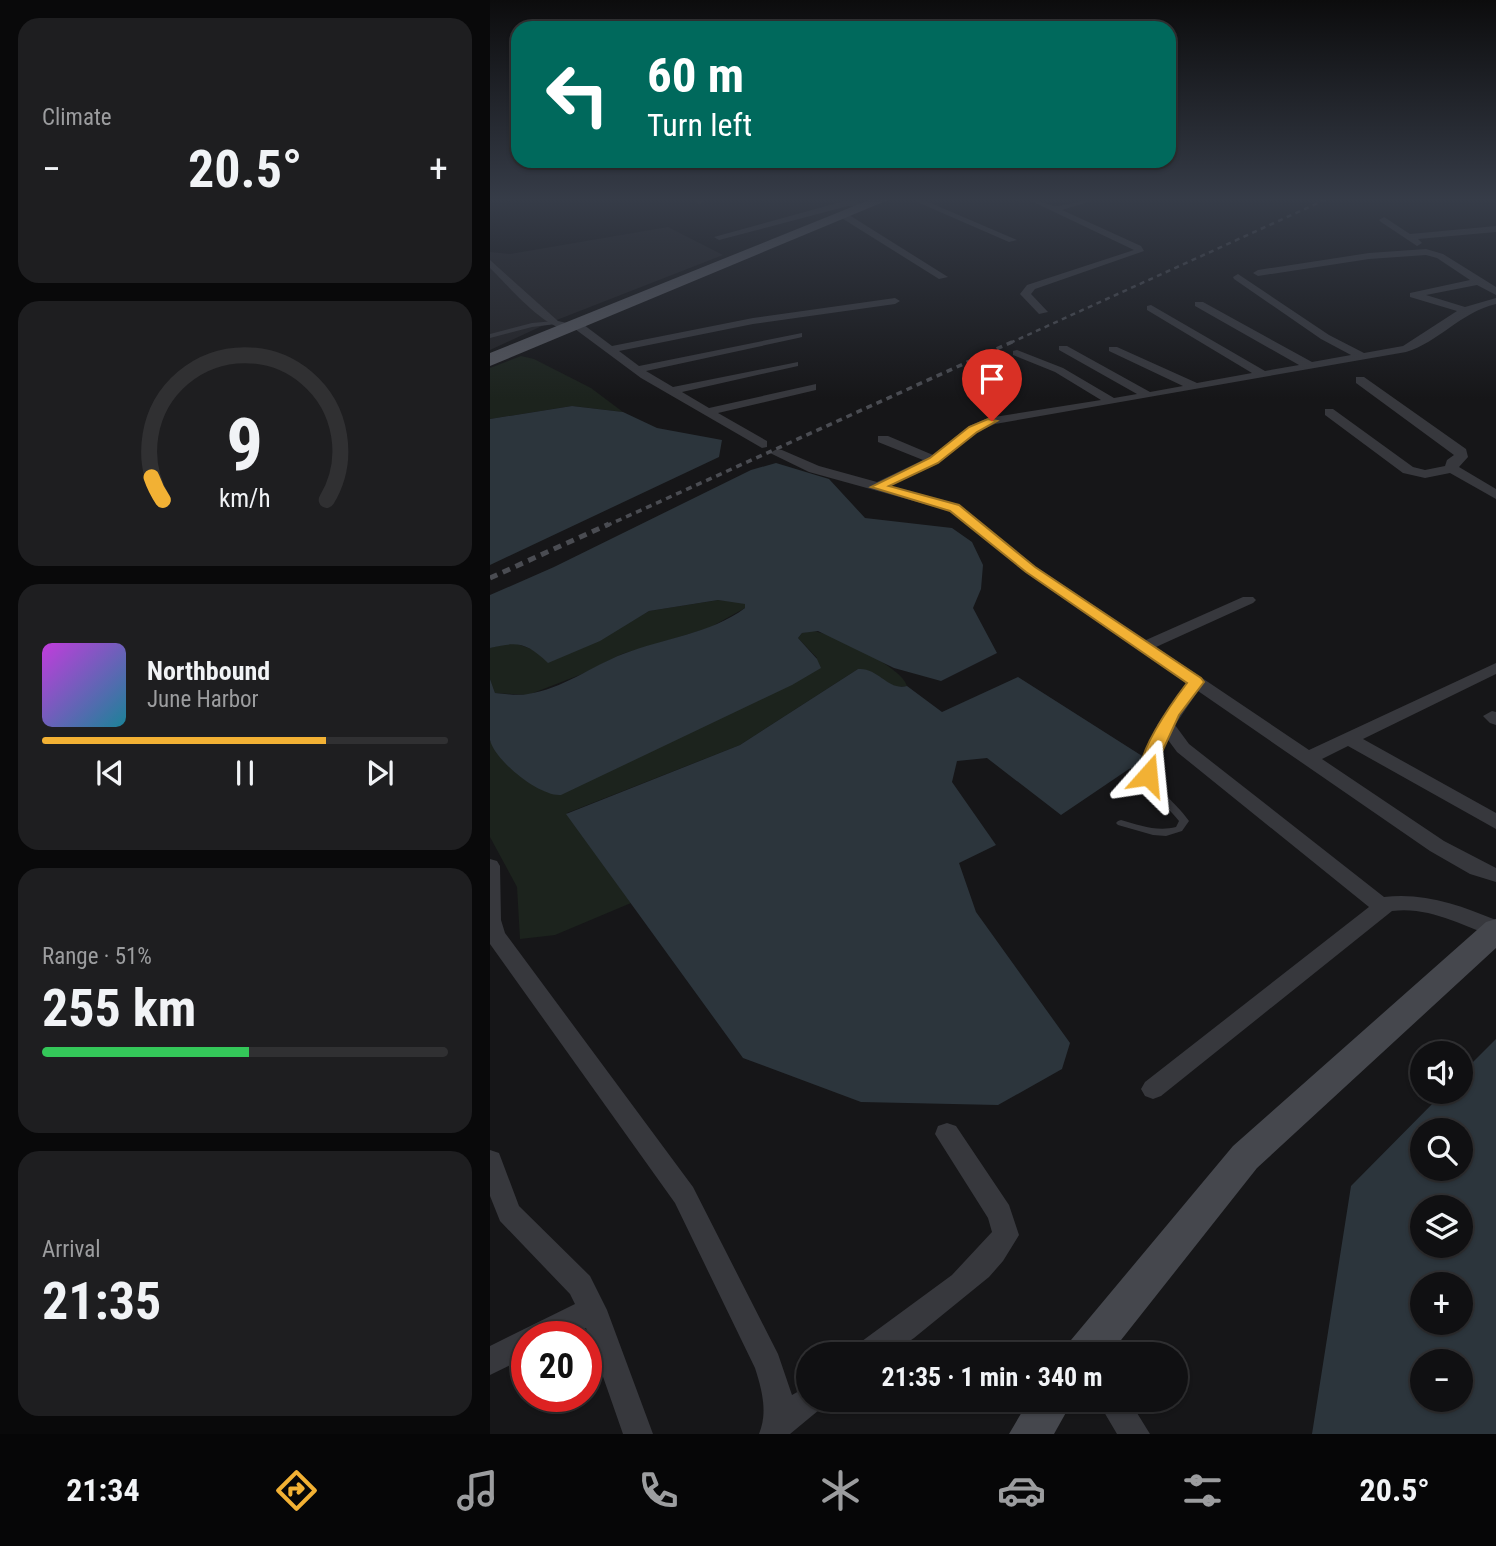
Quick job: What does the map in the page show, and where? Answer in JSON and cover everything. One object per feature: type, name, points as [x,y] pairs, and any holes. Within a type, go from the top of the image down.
[{"type":"main road","points":[[490,360],[567,324],[708,265]]},
{"type":"main road","points":[[1095,1342],[1245,1157],[1496,929]]},
{"type":"main road","points":[[1030,1434],[1045,1412]]},
{"type":"street","points":[[492,265],[567,324],[636,370],[762,444]]},
{"type":"street","points":[[928,265],[943,277]]},
{"type":"street","points":[[1043,312],[1025,295],[1026,290],[1097,265]]},
{"type":"street","points":[[1258,273],[1311,265]]},
{"type":"street","points":[[1453,265],[1496,292]]},
{"type":"street","points":[[1238,277],[1325,337],[1363,357]]},
{"type":"street","points":[[1464,310],[1414,295],[1480,281]]},
{"type":"street","points":[[608,350],[752,321],[895,301]]},
{"type":"street","points":[[877,487],[934,460],[973,429],[992,421],[1263,375],[1415,345],[1435,334],[1446,321],[1464,310],[1496,301]]},
{"type":"street","points":[[1199,304],[1310,366]]},
{"type":"street","points":[[1151,308],[1263,375]]},
{"type":"street","points":[[636,370],[798,335]]},
{"type":"street","points":[[1063,348],[1147,395]]},
{"type":"street","points":[[1113,349],[1193,386]]},
{"type":"street","points":[[1017,353],[1059,370],[1112,402]]},
{"type":"street","points":[[671,390],[794,364]]},
{"type":"street","points":[[1360,380],[1461,452],[1461,457],[1452,463],[1452,469]]},
{"type":"street","points":[[708,412],[812,387]]},
{"type":"street","points":[[1329,412],[1408,470],[1425,474],[1452,469],[1496,495]]},
{"type":"street","points":[[883,439],[934,460]]},
{"type":"street","points":[[777,453],[814,469],[954,508],[1030,569],[1144,647],[1458,859],[1496,875]]},
{"type":"street","points":[[1144,647],[1248,600]]},
{"type":"street","points":[[1308,758],[1496,668]]},
{"type":"street","points":[[1196,682],[1166,725],[1171,736],[1372,899],[1385,906]]},
{"type":"street","points":[[1348,738],[1496,822]]},
{"type":"street","points":[[490,866],[491,920],[495,935],[659,1157],[684,1195],[768,1364],[778,1395],[776,1429]]},
{"type":"street","points":[[1153,1089],[1385,906],[1404,902],[1454,911],[1496,929]]},
{"type":"street","points":[[883,1342],[995,1254],[1006,1235],[1000,1213],[947,1133]]},
{"type":"street","points":[[493,1179],[509,1213],[567,1269],[593,1310],[638,1434]]},
{"type":"street","points":[[571,1321],[593,1310]]},
{"type":"street","points":[[490,1361],[511,1350]]},
{"type":"street","points":[[776,1429],[796,1411]]},
{"type":"street","points":[[1119,1412],[1135,1434]]},
{"type":"lane","points":[[490,336],[532,325],[567,324]]},
{"type":"lane","points":[[1121,823],[1166,832],[1179,829],[1184,821],[1158,792],[1148,775],[1147,767],[1166,725]]},
{"type":"shaded area","points":[[490,265],[698,265],[544,325],[490,350]]},
{"type":"shaded area","points":[[521,356],[534,359],[591,388],[623,412],[572,406],[490,419],[490,368]]},
{"type":"shaded area","points":[[572,406],[623,412],[657,428],[722,440],[719,457],[490,565],[490,419]]},
{"type":"shaded area","points":[[776,463],[829,479],[865,518],[952,528],[972,542],[983,565],[981,589],[973,608],[997,653],[941,681],[894,668],[818,631],[802,633],[798,638],[817,659],[821,668],[792,685],[561,795],[542,790],[509,767],[500,758],[490,740],[490,679],[495,693],[520,695],[541,691],[623,654],[717,624],[745,608],[745,604],[718,600],[649,611],[600,641],[548,663],[522,645],[490,648],[490,595],[554,567],[751,470]]},
{"type":"shaded area","points":[[718,600],[745,603],[745,608],[709,628],[622,654],[582,674],[528,695],[495,693],[490,679],[490,648],[512,642],[534,650],[625,625],[649,611]]},
{"type":"shaded area","points":[[812,631],[834,637],[866,652],[894,670],[907,686],[897,687],[858,669],[740,745],[567,813],[631,903],[555,935],[520,939],[517,887],[490,837],[490,741],[502,758],[817,658],[798,638],[802,633]]},
{"type":"shaded area","points":[[858,669],[865,669],[894,685],[907,686],[942,712],[1018,677],[1150,761],[1129,769],[1061,815],[987,758],[957,761],[952,782],[996,845],[959,863],[976,912],[1070,1043],[1062,1069],[998,1105],[861,1102],[743,1058],[566,814],[740,745]]},
{"type":"shaded area","points":[[1496,1039],[1496,1434],[1312,1434],[1351,1186],[1410,1126],[1410,1181],[1473,1181],[1473,1118],[1418,1118],[1432,1104],[1473,1104],[1473,1062]]},
{"type":"railway","points":[[1010,343],[1182,265]]},
{"type":"railway","points":[[606,526],[1014,341]]},
{"type":"railway","points":[[490,578],[609,524]]},
{"type":"route","points":[[992,421],[973,429],[934,460],[877,487],[954,508],[1030,569],[1196,682],[1171,715],[1147,767],[1148,775]]}]
